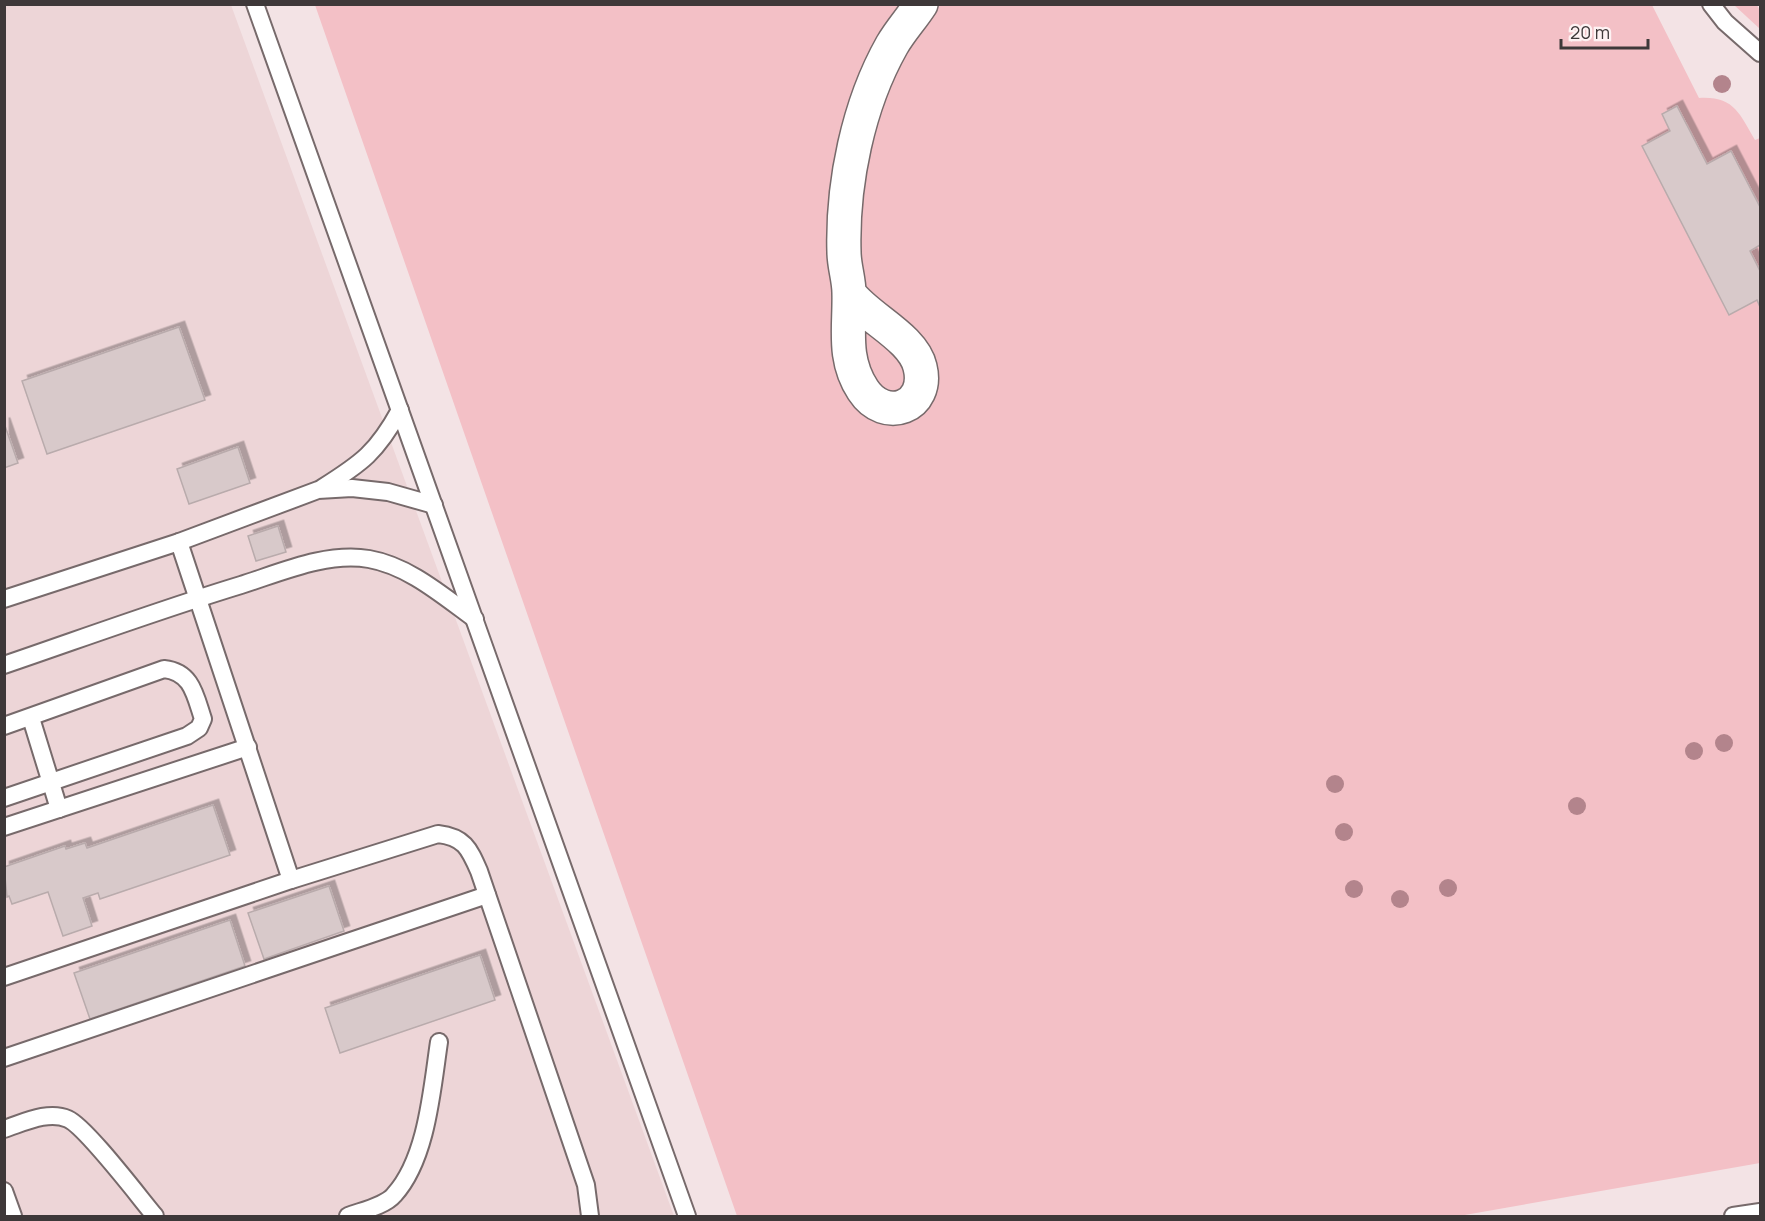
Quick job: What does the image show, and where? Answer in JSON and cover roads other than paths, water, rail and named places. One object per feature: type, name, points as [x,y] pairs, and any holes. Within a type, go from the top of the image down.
[{"type":"street","points":[[849,292],[844,252],[845,205],[866,104],[892,45],[921,4]]},
{"type":"lane","points":[[255,4],[687,1216]]},
{"type":"lane","points":[[1711,4],[1725,22],[1761,53]]},
{"type":"lane","points":[[4,599],[179,542],[318,490],[360,465],[376,448],[400,410]]},
{"type":"lane","points":[[318,490],[352,488],[388,492],[434,505]]},
{"type":"lane","points":[[179,542],[291,880]]},
{"type":"lane","points":[[4,665],[198,598],[308,564],[342,557],[361,558],[397,568],[419,579],[475,619]]},
{"type":"lane","points":[[4,726],[164,669],[175,670],[192,686],[203,719],[199,728],[187,736],[4,798]]},
{"type":"lane","points":[[31,717],[59,809]]},
{"type":"lane","points":[[4,827],[248,747]]},
{"type":"lane","points":[[4,976],[291,880],[438,834],[454,836],[471,853],[487,895],[586,1185],[590,1216]]},
{"type":"lane","points":[[4,1058],[487,895]]},
{"type":"lane","points":[[348,1216],[393,1197],[413,1167],[429,1111],[439,1042]]},
{"type":"lane","points":[[4,1129],[40,1117],[68,1119],[86,1135],[155,1216]]},
{"type":"lane","points":[[4,1191],[13,1216]]},
{"type":"lane","points":[[1733,1216],[1761,1212]]}]
